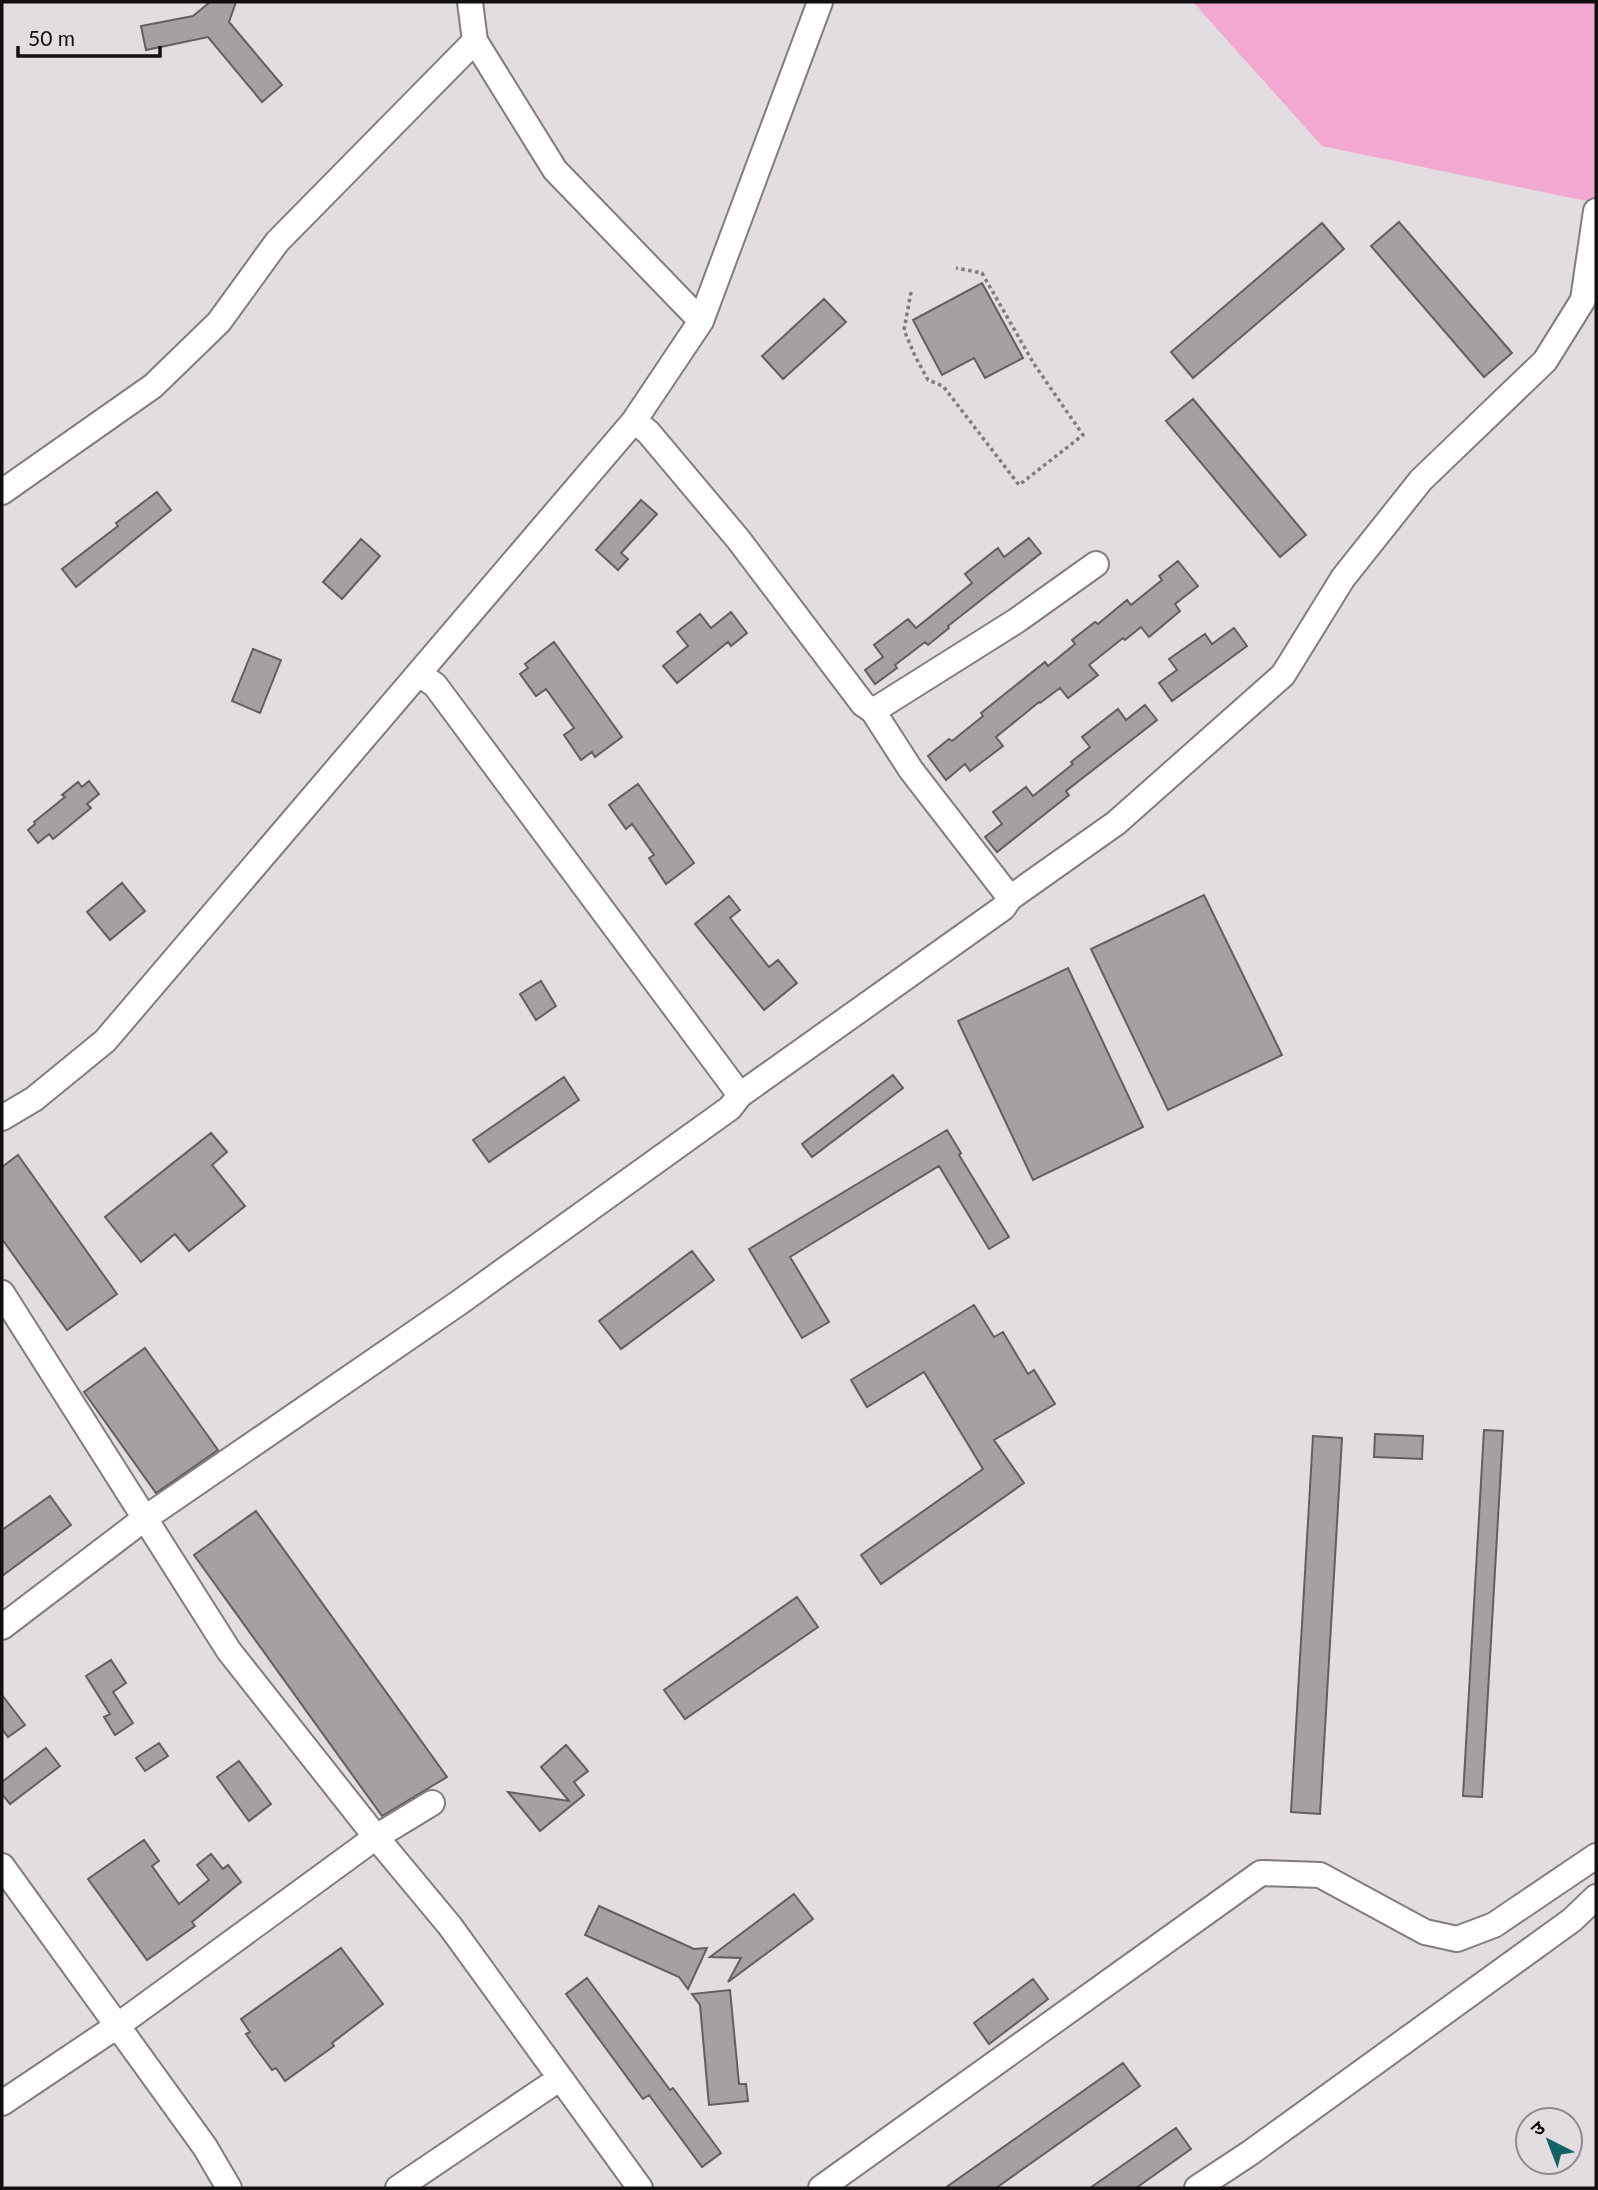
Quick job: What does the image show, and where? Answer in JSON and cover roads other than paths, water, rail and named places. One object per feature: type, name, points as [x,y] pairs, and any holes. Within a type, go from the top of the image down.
[{"type":"street","points":[[470,2],[475,41],[555,170],[701,321]]},
{"type":"street","points":[[2,1118],[34,1099],[105,1041],[634,421],[701,321],[820,2]]},
{"type":"street","points":[[2,492],[153,386],[219,323],[278,242],[475,41]]},
{"type":"street","points":[[2,1627],[144,1519],[460,1302],[730,1108],[740,1095],[1003,908],[1010,898],[1116,823],[1283,675],[1343,578],[1421,480],[1545,361],[1590,300],[1596,211]]},
{"type":"street","points":[[634,421],[648,432],[738,538],[863,704],[873,711],[911,770],[1010,898]]},
{"type":"street","points":[[873,711],[1016,621],[1096,564]]},
{"type":"street","points":[[419,674],[435,685],[740,1095]]},
{"type":"street","points":[[2,1293],[229,1651],[450,1926],[639,2188]]},
{"type":"street","points":[[2,2103],[117,2026],[376,1837],[432,1803]]},
{"type":"street","points":[[821,2188],[1261,1873],[1320,1875],[1425,1932],[1457,1939],[1494,1925],[1596,1856]]},
{"type":"street","points":[[2,1866],[205,2147],[229,2188]]},
{"type":"street","points":[[1197,2188],[1250,2153],[1572,1920],[1596,1897]]},
{"type":"street","points":[[398,2188],[559,2078]]}]
